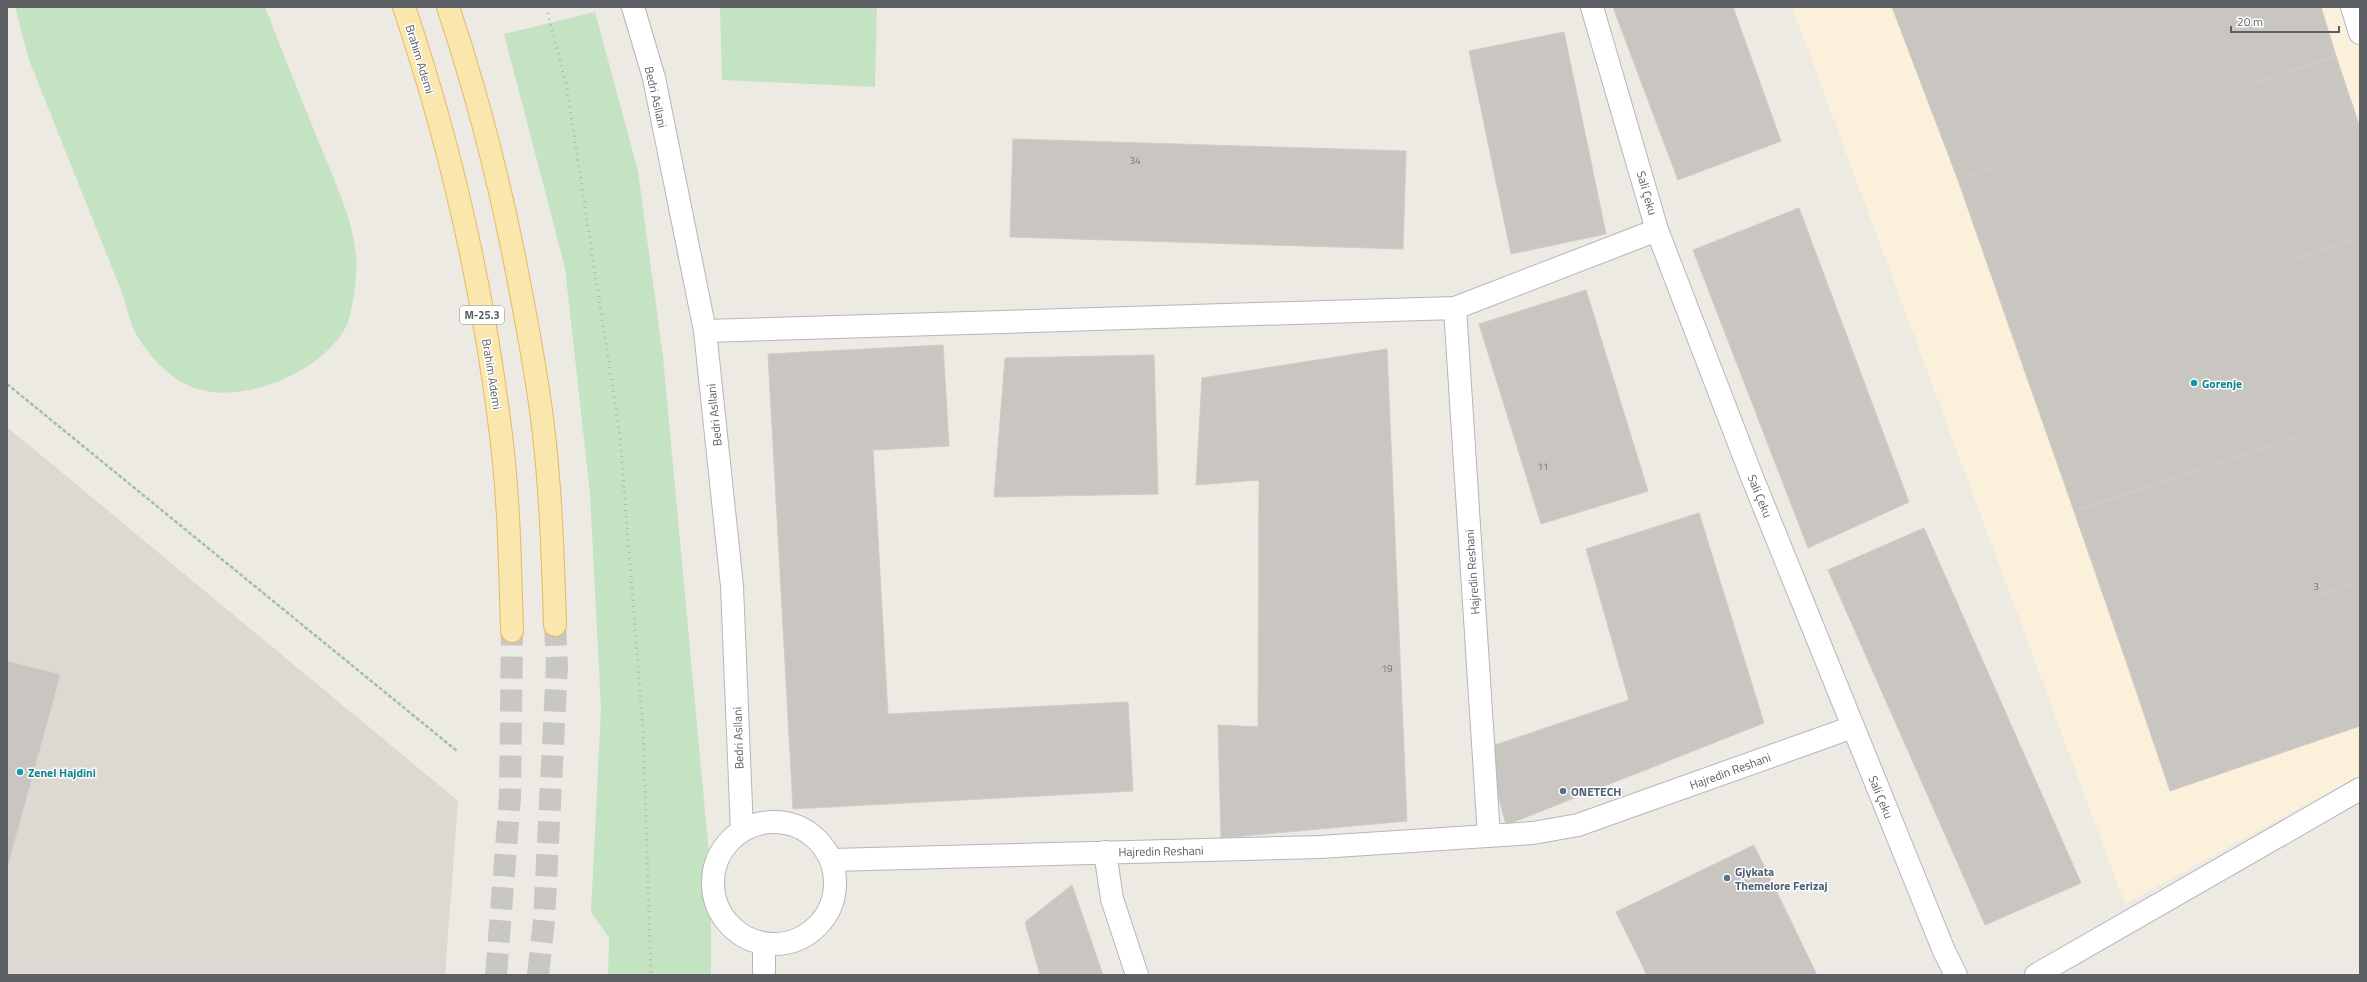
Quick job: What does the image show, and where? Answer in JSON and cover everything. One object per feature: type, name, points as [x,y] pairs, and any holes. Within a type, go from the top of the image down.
[{"type":"main road","name":"Brahim Ademi","points":[[404,7],[441,130],[466,236],[487,342],[500,428],[509,527],[512,631]]},
{"type":"main road","points":[[448,7],[483,123],[509,226],[530,341],[545,441],[552,527],[555,625]]},
{"type":"street","name":"Bedri Asllani","points":[[633,7],[654,78],[705,332],[732,586],[742,831]]},
{"type":"street","name":"Sali Çeku","points":[[1592,7],[1657,230],[1752,477],[1944,951],[1956,975]]},
{"type":"street","points":[[2352,7],[2360,33]]},
{"type":"street","points":[[705,332],[1455,308],[1657,230]]},
{"type":"street","name":"Hajredin Reshani","points":[[1455,308],[1489,836]]},
{"type":"street","name":"Hajredin Reshani","points":[[833,860],[1320,847],[1533,833],[1578,825],[1853,727]]},
{"type":"street","points":[[2036,975],[2360,789]]},
{"type":"street","points":[[761,823],[782,823],[802,829],[819,842],[833,860],[835,881],[833,902],[822,922],[806,936],[786,944],[764,944],[744,937],[727,924],[716,905],[713,884],[716,863],[726,845],[742,831],[761,823]]},
{"type":"street","points":[[1105,852],[1112,899],[1137,975]]},
{"type":"street","points":[[764,944],[764,975]]},
{"type":"path","points":[[7,384],[457,751]]},
{"type":"shaded area","points":[[1792,7],[2360,7],[2360,775],[2125,904]]},
{"type":"shaded area","points":[[7,427],[458,801],[445,975],[7,975]]},
{"type":"green space","points":[[15,7],[265,7],[348,216],[354,242],[356,255],[356,281],[353,302],[349,321],[334,344],[317,359],[297,373],[274,383],[251,390],[227,393],[205,391],[185,384],[169,374],[155,360],[142,344],[133,328],[123,295],[29,60]]},
{"type":"green space","points":[[720,7],[877,7],[875,87],[722,80]]},
{"type":"green space","points":[[595,12],[638,171],[663,357],[711,876],[711,975],[608,975],[609,938],[591,912],[601,708],[590,494],[565,268],[504,34]]},
{"type":"building","points":[[1613,7],[1733,7],[1781,141],[1678,180]]},
{"type":"building","points":[[1892,7],[2321,7],[2336,56],[1958,180]]},
{"type":"building","points":[[1564,32],[1606,234],[1511,254],[1469,51]]},
{"type":"building","points":[[2336,56],[2360,128],[2360,238],[2018,352],[1958,180]]},
{"type":"building","points":[[1013,139],[1406,151],[1403,249],[1010,237]]},
{"type":"building","points":[[1799,208],[1909,502],[1808,548],[1693,250]]},
{"type":"building","name":"Gorenje","points":[[2360,238],[2360,415],[2074,511],[2018,352]]},
{"type":"building","points":[[1586,290],[1648,491],[1541,524],[1479,324]]},
{"type":"building","points":[[943,345],[949,446],[873,450],[888,714],[1128,702],[1133,791],[793,809],[768,354]]},
{"type":"building","points":[[1387,349],[1407,821],[1221,838],[1218,725],[1258,727],[1259,480],[1196,485],[1202,378]]},
{"type":"building","points":[[1154,355],[1158,494],[994,497],[1005,358]]},
{"type":"building","points":[[2360,415],[2360,582],[2126,661],[2074,511]]},
{"type":"building","points":[[1699,513],[1764,723],[1506,825],[1486,748],[1629,700],[1586,549]]},
{"type":"building","points":[[1924,528],[2081,883],[1985,925],[1828,570]]},
{"type":"building","points":[[2360,582],[2360,726],[2170,791],[2126,661]]},
{"type":"building","name":"Zenel Hajdini","points":[[7,661],[60,675],[7,868]]},
{"type":"building","name":"Gjykata Themelore Ferizaj","points":[[1754,845],[1817,975],[1647,975],[1616,912]]},
{"type":"building","points":[[1072,885],[1103,975],[1040,975],[1025,922]]},
{"type":"tunnel","points":[[538,975],[544,920],[557,666],[555,625]]},
{"type":"tunnel","points":[[496,975],[510,797],[512,631]]},
{"type":"railway","points":[[546,7],[566,83],[620,436],[643,729],[651,975]]},
{"type":"place","name":"Gorenje","points":[[2194,383]]},
{"type":"place","name":"Zenel Hajdini","points":[[20,772]]},
{"type":"place","name":"ONETECH","points":[[1563,791]]},
{"type":"place","name":"Gjykata Themelore Ferizaj","points":[[1727,878]]}]
